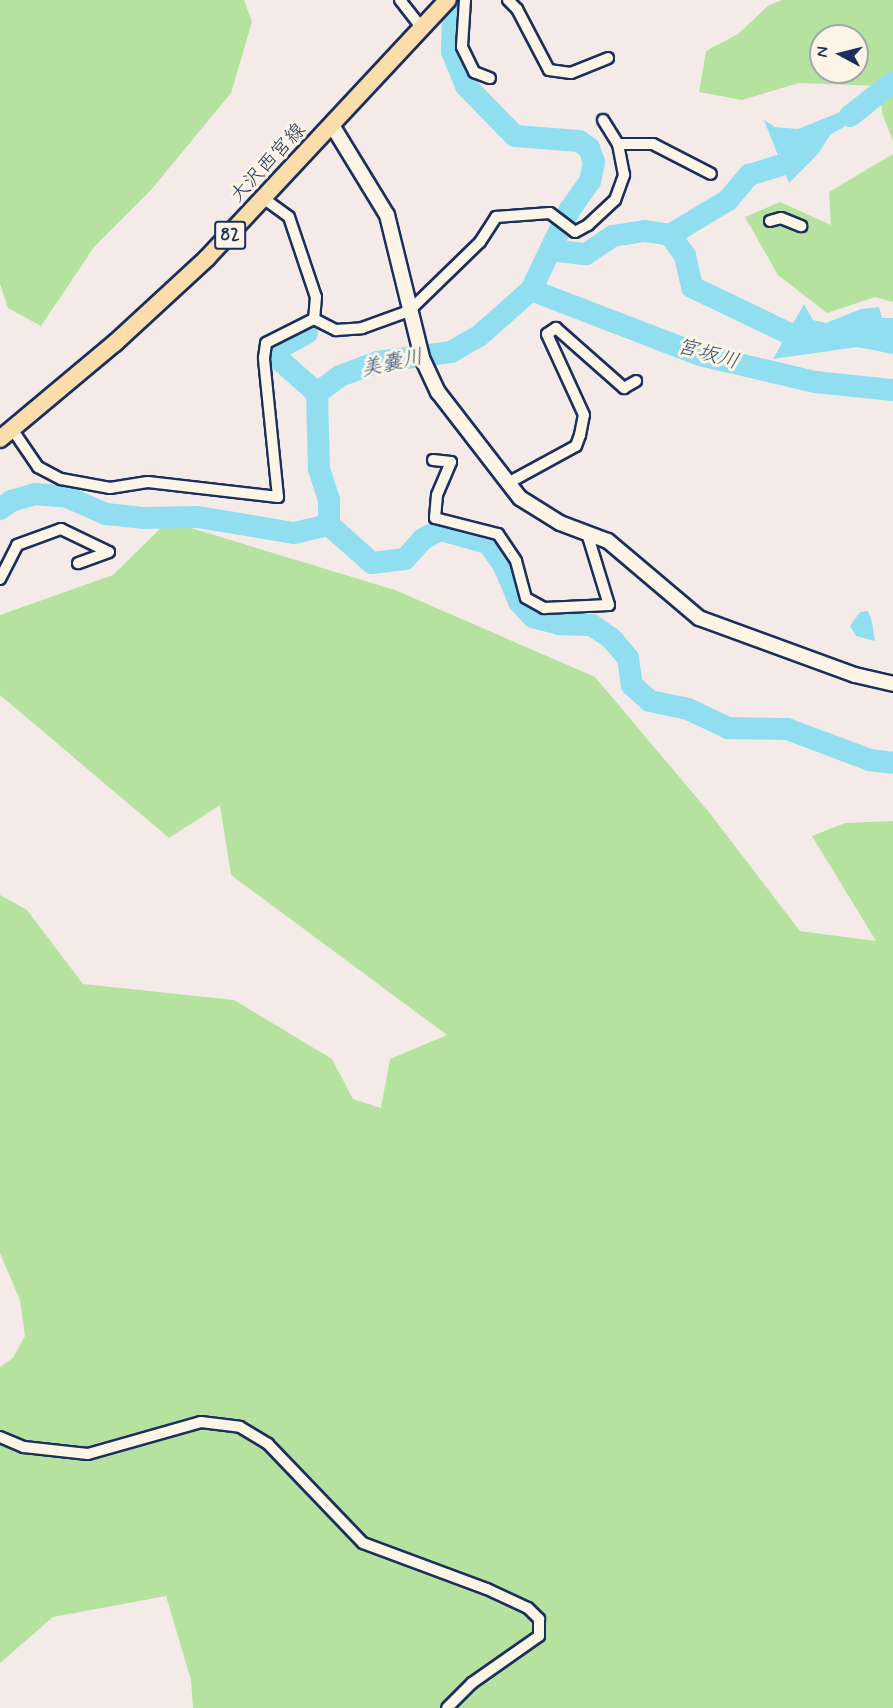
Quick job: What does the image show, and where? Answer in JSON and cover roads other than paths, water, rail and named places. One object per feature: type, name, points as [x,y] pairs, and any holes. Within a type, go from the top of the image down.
[{"type":"main road","name":"大沢西宮線","points":[[6,434],[123,335],[207,258],[444,5]]},
{"type":"street","points":[[400,0],[422,28]]},
{"type":"street","points":[[465,0],[462,47],[474,72],[490,78]]},
{"type":"street","points":[[508,0],[518,9],[549,70],[571,73],[608,58]]},
{"type":"street","points":[[314,319],[336,330],[362,328],[408,311],[480,242],[496,217],[550,213],[575,232],[588,225],[615,200],[624,176],[618,144],[603,120]]},
{"type":"street","points":[[332,125],[387,215],[408,311],[422,358],[438,392],[520,498],[560,523],[587,533],[626,553],[699,618],[855,675],[893,684]]},
{"type":"street","points":[[618,144],[653,144],[711,174]]},
{"type":"street","points":[[263,198],[290,217],[316,297],[314,319]]},
{"type":"street","points":[[770,221],[781,218],[801,226]]},
{"type":"street","points":[[6,434],[38,467],[62,479],[110,488],[148,482],[278,497],[264,358],[266,343],[314,319]]},
{"type":"street","points":[[508,483],[576,446],[580,435],[584,416],[547,334],[556,328],[624,388],[636,381]]},
{"type":"street","points":[[433,460],[451,462],[437,495],[435,518],[498,534],[516,561],[526,598],[544,608],[609,605],[587,533]]},
{"type":"street","points":[[0,579],[17,545],[61,529],[109,552],[78,563]]},
{"type":"street","points":[[0,1437],[24,1447],[88,1454],[201,1422],[240,1426],[268,1444],[363,1543],[487,1589],[528,1608],[539,1619],[538,1636],[471,1683],[447,1708]]},
{"type":"water","points":[[845,110],[850,116],[847,125],[830,135],[818,154],[789,183],[764,120],[775,127],[798,129]]},
{"type":"water","points":[[804,304],[813,320],[826,323],[861,309],[879,307],[882,318],[893,318],[893,354],[857,347],[773,359]]},
{"type":"water","points":[[868,611],[875,641],[856,636],[850,626],[860,612]]},
{"type":"waterway","name":"美嚢川","points":[[0,509],[11,501],[35,494],[67,497],[106,514],[143,518],[198,517],[294,533],[329,525],[329,500],[319,469],[317,393],[340,376],[378,362],[451,352],[479,336],[531,290],[569,211],[590,181],[594,162],[589,148],[579,141],[515,136],[466,86],[452,52],[453,0]]},
{"type":"waterway","points":[[850,116],[893,82]]},
{"type":"waterway","points":[[551,250],[586,254],[613,236],[645,231],[670,235],[728,200],[749,175],[782,165]]},
{"type":"waterway","points":[[670,235],[685,256],[692,287],[788,333]]},
{"type":"waterway","name":"宮坂川","points":[[531,290],[700,355],[815,382],[893,390]]},
{"type":"waterway","points":[[307,333],[278,349],[276,357],[317,393]]},
{"type":"waterway","points":[[329,525],[372,563],[405,559],[423,539],[440,530],[488,543],[504,566],[519,602],[533,617],[559,624],[592,625],[612,639],[628,658],[632,685],[650,701],[688,709],[728,728],[787,729],[870,760],[893,763]]}]
